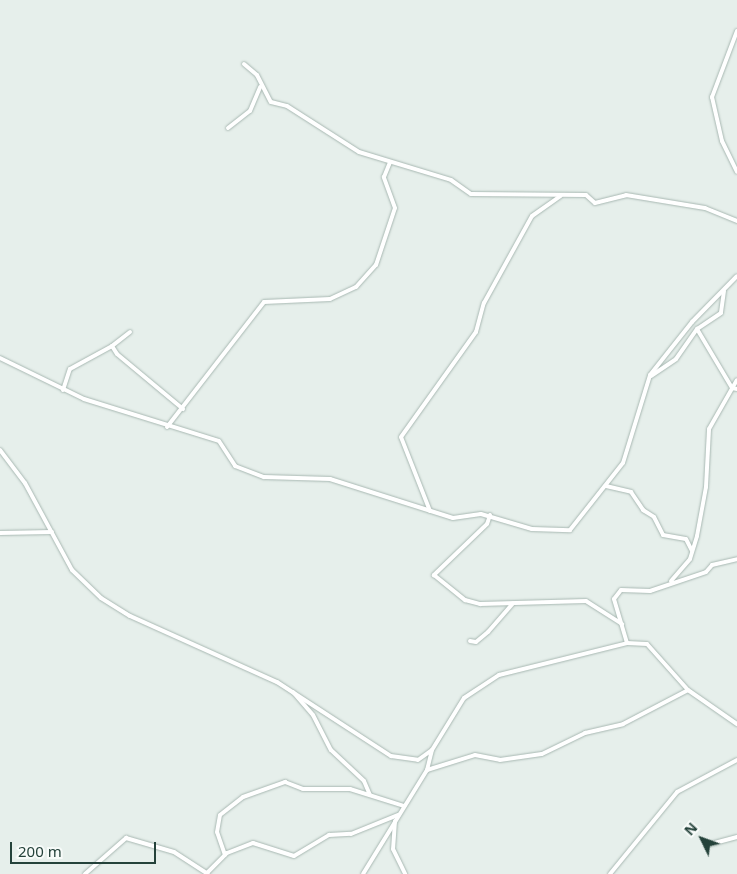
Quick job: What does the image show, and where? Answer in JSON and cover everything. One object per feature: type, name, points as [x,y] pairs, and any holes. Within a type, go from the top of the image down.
[{"type":"street","points":[[737,31],[712,97],[722,141],[737,172]]},
{"type":"street","points":[[244,64],[257,75],[260,88],[270,102],[287,106],[359,152],[451,180],[471,194],[586,195],[595,203],[626,195],[704,208],[737,221]]},
{"type":"street","points":[[228,128],[250,111],[260,88]]},
{"type":"street","points":[[167,427],[183,409],[241,326],[264,302],[330,299],[356,286],[376,265],[396,208],[384,177],[390,162]]},
{"type":"street","points":[[430,511],[402,437],[476,332],[484,303],[532,216],[562,195]]},
{"type":"street","points":[[0,358],[63,390],[167,427],[219,441],[235,466],[264,477],[330,479],[453,518],[490,516],[532,529],[570,530],[622,463],[650,377],[692,322],[737,276]]},
{"type":"street","points":[[650,377],[676,359],[696,329],[720,313],[724,291]]},
{"type":"street","points":[[696,329],[732,388],[737,389]]},
{"type":"street","points":[[63,390],[70,369],[112,346],[130,332]]},
{"type":"street","points":[[112,346],[154,389],[183,409]]},
{"type":"street","points":[[671,581],[692,551],[706,487],[709,429],[737,380]]},
{"type":"street","points":[[0,450],[25,483],[72,570],[101,598],[292,691],[391,756],[418,760],[432,750]]},
{"type":"street","points":[[606,486],[631,492],[643,510],[654,517],[662,535],[686,539],[692,551]]},
{"type":"street","points":[[490,516],[487,524],[434,575],[465,600],[513,603],[586,601],[622,624]]},
{"type":"street","points":[[0,533],[52,532]]},
{"type":"street","points":[[627,643],[614,599],[621,590],[650,591],[671,581],[737,560]]},
{"type":"street","points":[[470,641],[476,642],[488,632],[513,603]]},
{"type":"street","points":[[363,874],[427,770],[432,750],[464,698],[499,675],[627,643],[648,644],[688,690],[737,724]]},
{"type":"street","points":[[427,770],[475,755],[500,760],[542,754],[585,733],[622,724],[688,690]]},
{"type":"street","points":[[292,691],[313,715],[331,750],[364,781],[370,794]]},
{"type":"street","points":[[610,874],[677,792],[737,760]]},
{"type":"street","points":[[225,855],[217,832],[220,815],[243,797],[285,782],[303,789],[350,789],[404,806]]},
{"type":"street","points":[[85,874],[126,838],[174,852],[208,874],[225,855],[253,844],[294,856],[329,835],[351,834],[398,815]]},
{"type":"street","points":[[395,821],[393,849],[405,874]]},
{"type":"street","points":[[707,845],[737,837]]}]
